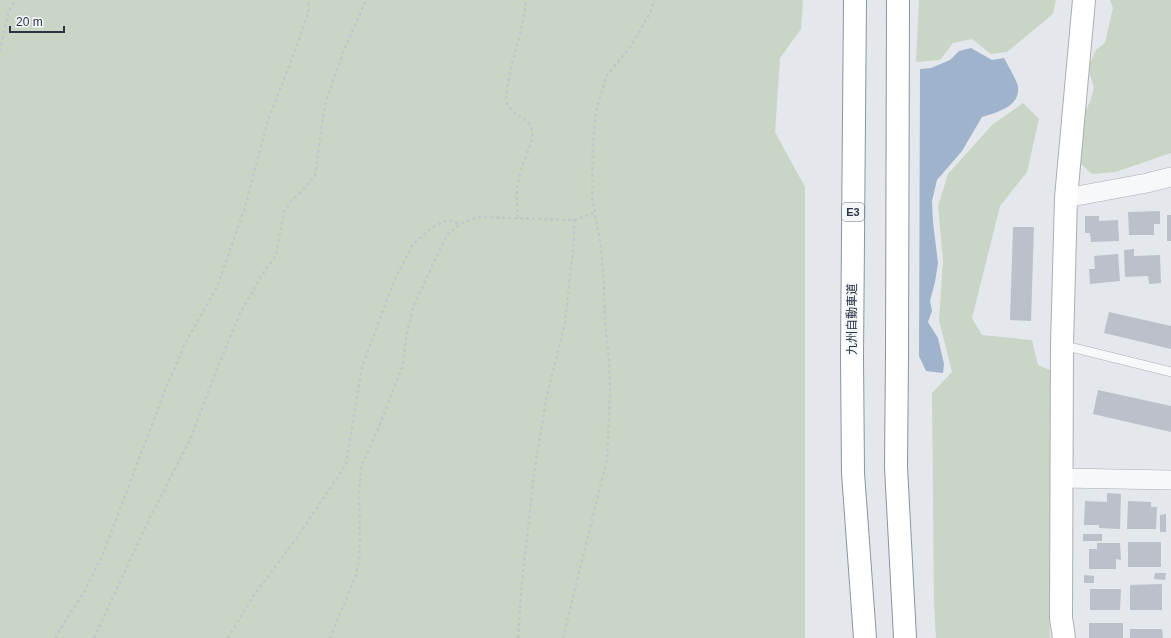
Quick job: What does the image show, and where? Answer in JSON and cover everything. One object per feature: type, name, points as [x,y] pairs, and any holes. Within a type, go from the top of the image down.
[{"type":"main road","name":"九州自動車道","points":[[856,0],[852,357],[854,473],[865,638]]},
{"type":"main road","points":[[898,0],[896,467],[905,638]]},
{"type":"main road","points":[[1064,638],[1061,618],[1062,345],[1066,198],[1084,0]]},
{"type":"street","points":[[1066,198],[1171,177]]},
{"type":"street","points":[[1062,478],[1171,480]]},
{"type":"lane","points":[[1062,345],[1171,372]]},
{"type":"path","points":[[0,51],[8,13],[15,0]]},
{"type":"path","points":[[55,638],[84,594],[103,554],[167,385],[187,340],[217,287],[245,207],[268,120],[308,13],[309,0]]},
{"type":"path","points":[[94,638],[150,517],[190,440],[240,313],[264,272],[276,255],[284,212],[290,202],[305,188],[314,174],[325,104],[344,50],[366,0]]},
{"type":"path","points":[[518,218],[516,207],[517,189],[521,170],[528,152],[532,131],[528,123],[518,117],[509,108],[506,99],[508,82],[520,34],[526,0]]},
{"type":"path","points":[[563,638],[607,459],[609,433],[609,359],[605,321],[604,284],[601,247],[592,196],[596,111],[607,75],[631,46],[651,11],[654,0]]},
{"type":"path","points":[[330,638],[356,575],[360,539],[359,496],[361,467],[383,416],[402,365],[413,307],[447,236],[460,224],[478,217],[574,220],[595,213]]},
{"type":"path","points":[[228,638],[254,595],[296,539],[346,464],[362,367],[394,281],[413,244],[433,227],[448,220],[460,224]]},
{"type":"path","points":[[518,638],[522,582],[534,474],[546,395],[565,323],[574,239],[574,220]]},
{"type":"green space","points":[[0,0],[803,0],[801,29],[780,58],[775,132],[805,187],[805,638],[0,638]]},
{"type":"green space","points":[[919,0],[1056,0],[1053,14],[1007,52],[991,54],[972,39],[953,43],[940,60],[916,62]]},
{"type":"green space","points":[[1110,0],[1171,0],[1171,153],[1115,172],[1092,174],[1081,164],[1082,117],[1090,102],[1094,88],[1088,68],[1096,50],[1105,43],[1113,8]]},
{"type":"green space","points":[[1023,103],[1039,119],[1027,172],[1000,206],[972,318],[982,335],[1032,340],[1038,365],[1052,371],[1049,601],[1050,638],[936,638],[934,602],[932,393],[952,372],[939,320],[943,261],[938,206],[948,174],[992,125]]},
{"type":"water","points":[[971,48],[992,60],[1004,58],[1018,85],[1018,94],[1006,108],[982,117],[962,151],[937,180],[932,201],[938,263],[930,301],[932,311],[928,322],[938,338],[944,364],[943,373],[926,371],[919,356],[920,69],[931,68],[950,60],[959,51]]},
{"type":"building","points":[[1160,211],[1160,224],[1154,224],[1154,235],[1129,235],[1128,212]]},
{"type":"building","points":[[1167,215],[1171,215],[1171,241],[1167,241]]},
{"type":"building","points":[[1085,216],[1099,216],[1099,221],[1118,220],[1119,241],[1091,242],[1090,233],[1085,233]]},
{"type":"building","points":[[1013,227],[1034,227],[1031,321],[1010,320]]},
{"type":"building","points":[[1134,249],[1134,256],[1160,255],[1161,283],[1149,284],[1148,276],[1125,277],[1124,250]]},
{"type":"building","points":[[1118,254],[1120,281],[1090,284],[1089,269],[1095,269],[1094,256]]},
{"type":"building","points":[[1109,312],[1171,326],[1171,349],[1104,333]]},
{"type":"building","points":[[1098,390],[1171,406],[1171,432],[1093,414]]},
{"type":"building","points":[[1107,493],[1121,494],[1120,529],[1099,528],[1099,525],[1084,525],[1085,501],[1107,502]]},
{"type":"building","points":[[1128,501],[1151,502],[1151,507],[1157,507],[1156,529],[1127,529]]},
{"type":"building","points":[[1166,514],[1166,532],[1160,532],[1160,515]]},
{"type":"building","points":[[1083,534],[1102,534],[1102,541],[1083,541]]},
{"type":"building","points":[[1128,542],[1161,542],[1161,567],[1128,567]]},
{"type":"building","points":[[1097,543],[1120,543],[1121,560],[1116,559],[1116,569],[1089,569],[1089,549],[1097,549]]},
{"type":"building","points":[[1155,573],[1166,573],[1165,580],[1154,579]]},
{"type":"building","points":[[1084,575],[1094,576],[1094,583],[1084,583]]},
{"type":"building","points":[[1162,584],[1162,610],[1130,610],[1130,585]]},
{"type":"building","points":[[1090,589],[1121,589],[1120,610],[1090,610]]},
{"type":"building","points":[[1089,623],[1123,623],[1123,638],[1089,638]]},
{"type":"building","points":[[1130,629],[1162,629],[1163,638],[1130,638]]}]
